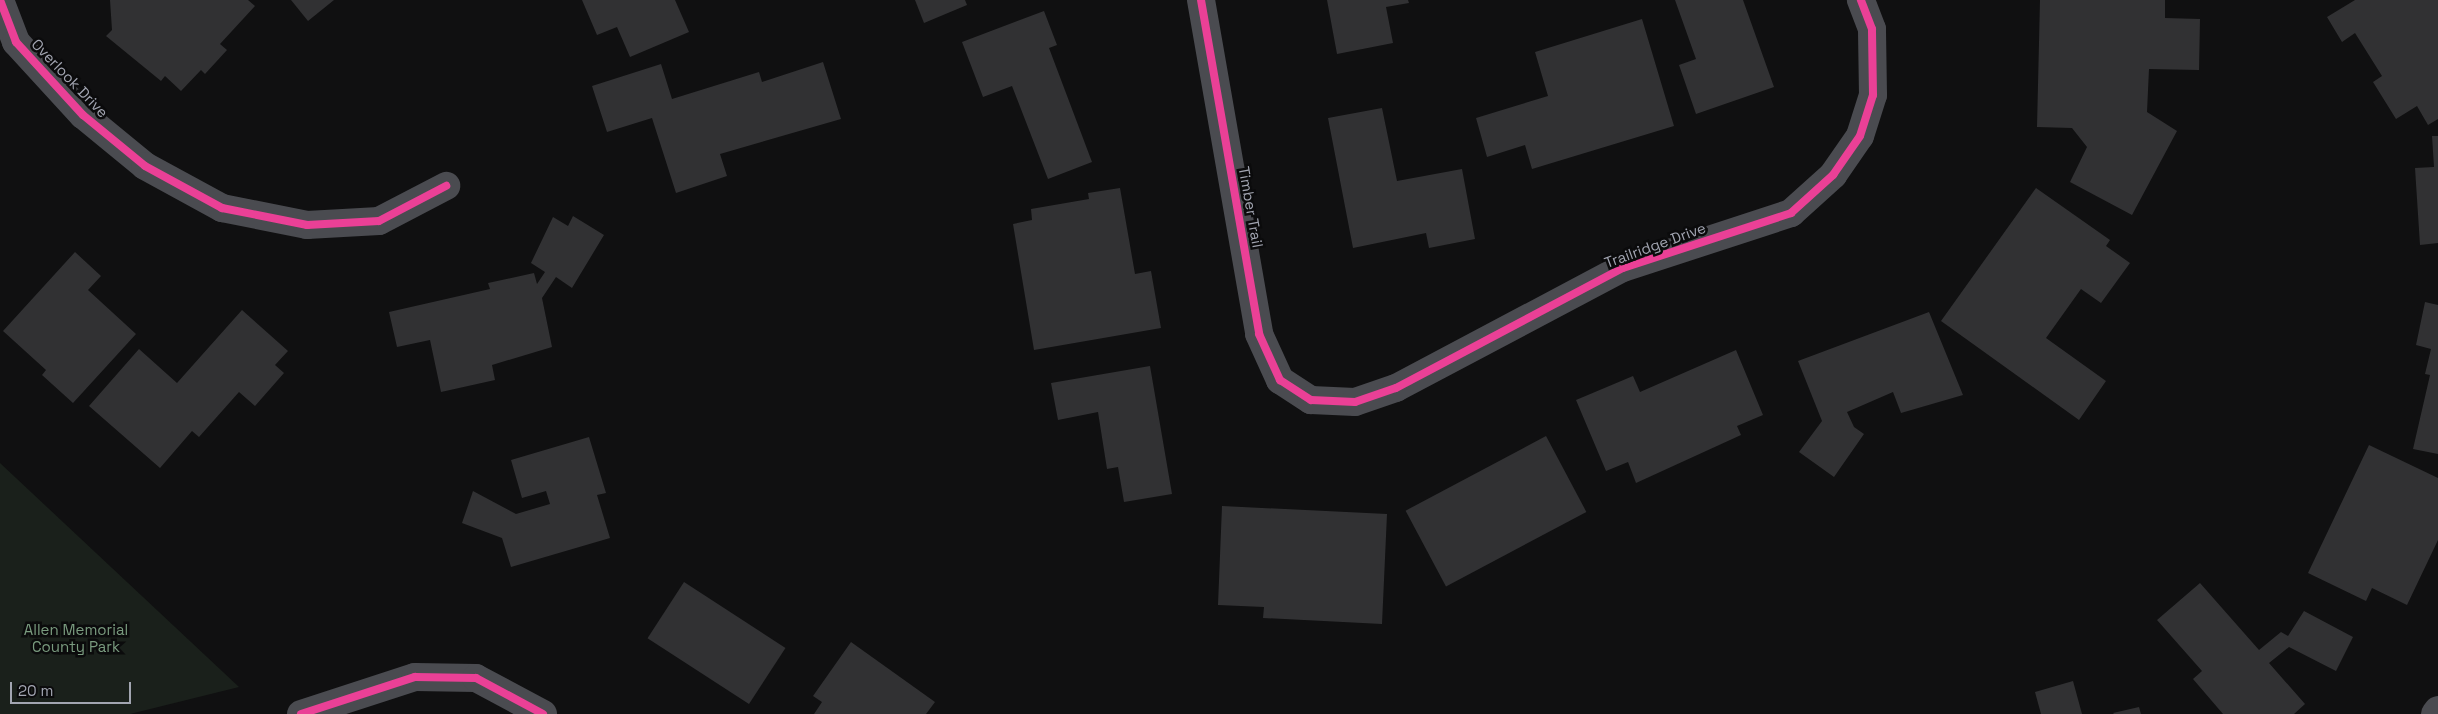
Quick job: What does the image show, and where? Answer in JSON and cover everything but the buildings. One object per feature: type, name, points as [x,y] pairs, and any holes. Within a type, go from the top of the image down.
[{"type":"street","name":"Overlook Drive","points":[[0,0],[16,42],[83,115],[145,166],[222,208],[307,225],[379,221],[446,186]]},
{"type":"street","name":"Timber Trail","points":[[1201,0],[1259,334],[1280,380],[1311,400]]},
{"type":"street","name":"Trailridge Drive","points":[[1311,400],[1355,402],[1396,388],[1623,268],[1791,213],[1833,175],[1860,136],[1873,95],[1872,29],[1862,0]]},
{"type":"street","points":[[301,714],[414,677],[476,678],[543,714]]},
{"type":"street","points":[[2436,714],[2438,710]]},
{"type":"green space","name":"Allen Memorial County Park","points":[[0,463],[239,687],[130,714],[0,714]]},
{"type":"cycle path","points":[[0,0],[16,42],[83,115],[145,166],[222,208],[307,225],[379,221],[446,186]]},
{"type":"cycle path","points":[[1201,0],[1259,334],[1280,380],[1311,400],[1355,402],[1396,388],[1623,268],[1791,213],[1833,175],[1860,136],[1873,95],[1872,29],[1861,0]]},
{"type":"cycle path","points":[[301,714],[415,677],[476,678],[543,714]]}]
